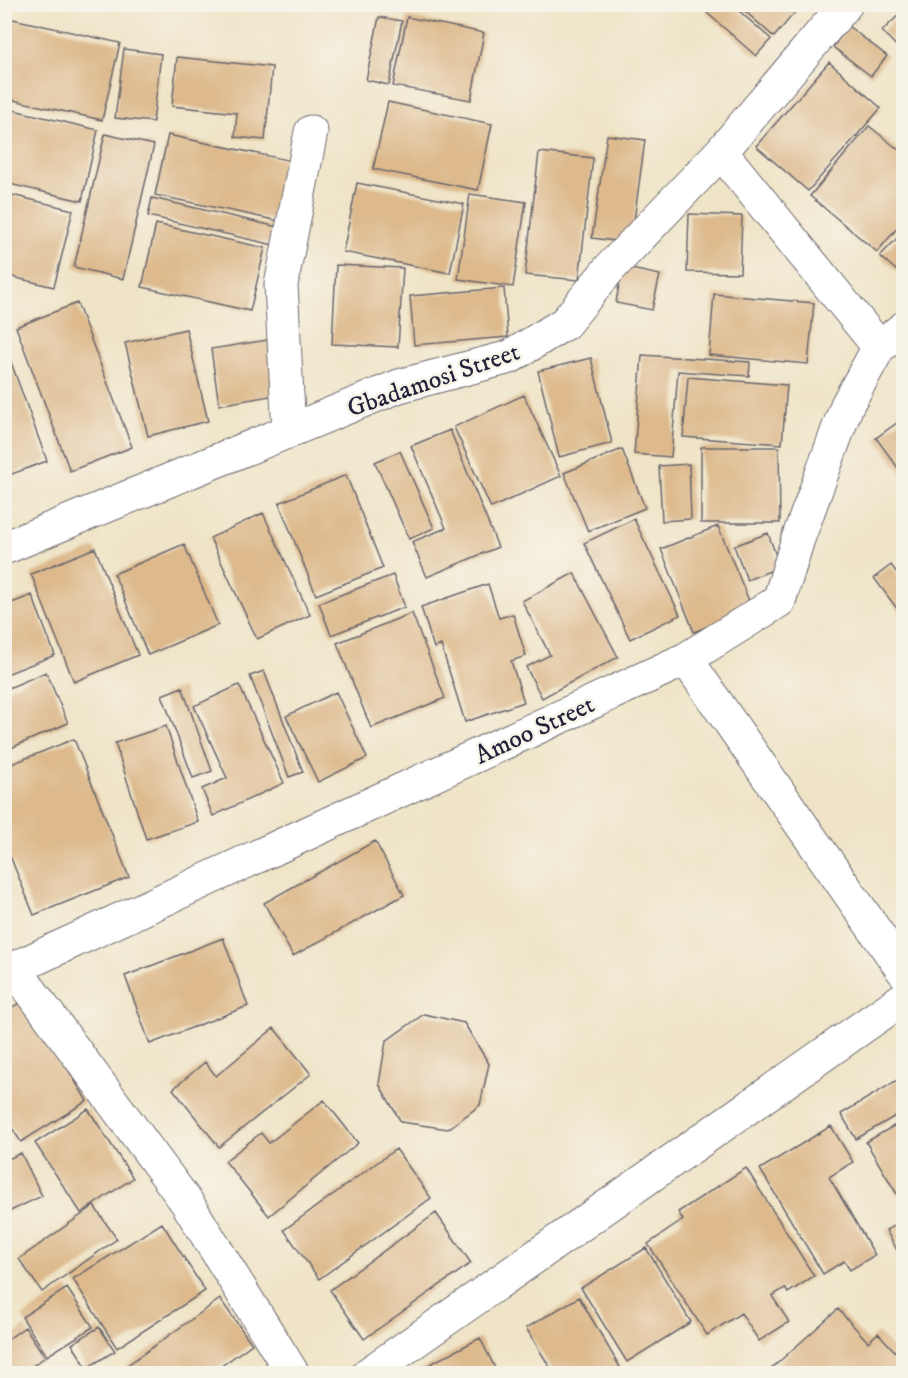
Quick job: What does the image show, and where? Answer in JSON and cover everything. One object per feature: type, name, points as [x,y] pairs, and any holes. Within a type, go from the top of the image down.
[{"type":"street","name":"Gbadamosi Street","points":[[4,548],[399,386],[510,357],[565,323],[610,268],[722,152],[846,4]]},
{"type":"street","points":[[289,432],[281,285],[311,132]]},
{"type":"street","points":[[722,152],[891,338]]},
{"type":"street","name":"Amoo Street","points":[[9,970],[686,659],[779,601],[798,539],[847,405],[891,338]]},
{"type":"street","points":[[686,659],[903,972]]},
{"type":"street","points":[[9,970],[188,1203],[293,1374]]},
{"type":"street","points":[[368,1374],[903,998]]},
{"type":"building","points":[[737,4],[802,4],[774,37]]},
{"type":"building","points":[[712,5],[732,5],[771,39],[756,56],[706,12]]},
{"type":"building","points":[[904,10],[904,54],[882,31]]},
{"type":"building","points":[[4,17],[120,43],[102,120],[4,98]]},
{"type":"building","points":[[379,17],[402,21],[389,85],[366,80]]},
{"type":"building","points":[[407,17],[484,33],[471,100],[393,86]]},
{"type":"building","points":[[848,26],[887,56],[871,76],[833,47]]},
{"type":"building","points":[[124,49],[161,54],[153,122],[115,118]]},
{"type":"building","points":[[177,57],[272,67],[265,140],[235,137],[237,113],[172,106]]},
{"type":"building","points":[[829,62],[881,108],[808,191],[756,146]]},
{"type":"building","points":[[388,102],[492,124],[478,190],[373,169]]},
{"type":"building","points":[[5,108],[98,130],[82,201],[5,183]]},
{"type":"building","points":[[869,126],[904,154],[904,220],[877,252],[810,196]]},
{"type":"building","points":[[105,134],[154,145],[123,279],[74,267]]},
{"type":"building","points":[[168,135],[297,162],[284,222],[155,195]]},
{"type":"building","points":[[607,135],[645,140],[631,243],[592,238]]},
{"type":"building","points":[[539,152],[593,158],[579,280],[525,275]]},
{"type":"building","points":[[357,183],[464,204],[450,273],[343,252]]},
{"type":"building","points":[[4,193],[73,210],[54,287],[4,275]]},
{"type":"building","points":[[470,194],[526,202],[513,287],[458,279]]},
{"type":"building","points":[[152,198],[278,227],[274,245],[148,216]]},
{"type":"building","points":[[689,214],[742,216],[740,273],[687,272]]},
{"type":"building","points":[[156,224],[265,248],[250,311],[142,287]]},
{"type":"building","points":[[904,231],[904,277],[880,256]]},
{"type":"building","points":[[336,265],[403,268],[398,347],[332,344]]},
{"type":"building","points":[[622,267],[660,275],[652,310],[616,303]]},
{"type":"building","points":[[504,288],[508,337],[414,345],[410,296]]},
{"type":"building","points":[[714,294],[814,303],[808,364],[709,355]]},
{"type":"building","points":[[77,303],[132,447],[70,471],[16,327]]},
{"type":"building","points":[[186,329],[208,421],[148,436],[125,343]]},
{"type":"building","points":[[274,339],[282,394],[219,405],[211,349]]},
{"type":"building","points":[[4,343],[47,461],[4,477]]},
{"type":"building","points":[[642,355],[750,362],[749,376],[678,371],[671,457],[634,454]]},
{"type":"building","points":[[591,358],[612,443],[559,457],[538,371]]},
{"type":"building","points":[[688,377],[787,385],[782,444],[683,437]]},
{"type":"building","points":[[524,395],[561,476],[491,508],[454,427]]},
{"type":"building","points":[[904,418],[904,476],[876,438]]},
{"type":"building","points":[[450,430],[498,547],[427,577],[412,542],[446,528],[411,446]]},
{"type":"building","points":[[701,447],[779,447],[780,523],[701,523]]},
{"type":"building","points":[[622,449],[645,508],[588,531],[564,473]]},
{"type":"building","points":[[400,451],[434,528],[409,539],[375,462]]},
{"type":"building","points":[[689,464],[691,519],[662,521],[659,466]]},
{"type":"building","points":[[346,475],[383,568],[316,595],[279,503]]},
{"type":"building","points":[[263,513],[310,615],[257,639],[210,538]]},
{"type":"building","points":[[634,519],[680,615],[630,639],[584,543]]},
{"type":"building","points":[[718,526],[752,608],[694,632],[661,549]]},
{"type":"building","points":[[768,533],[780,567],[747,580],[734,546]]},
{"type":"building","points":[[184,544],[218,625],[148,655],[114,574]]},
{"type":"building","points":[[95,548],[138,655],[74,682],[31,574]]},
{"type":"building","points":[[891,565],[904,582],[904,618],[874,578]]},
{"type":"building","points":[[574,573],[618,657],[542,698],[526,667],[550,655],[522,601]]},
{"type":"building","points":[[393,575],[405,607],[331,635],[319,603]]},
{"type":"building","points":[[488,584],[499,618],[513,614],[526,656],[511,661],[524,702],[465,722],[441,645],[434,648],[421,607]]},
{"type":"building","points":[[32,595],[55,655],[4,675],[4,606]]},
{"type":"building","points":[[412,613],[445,698],[371,728],[337,643]]},
{"type":"building","points":[[264,671],[303,772],[289,777],[250,676]]},
{"type":"building","points":[[46,672],[68,723],[4,751],[4,690]]},
{"type":"building","points":[[239,685],[284,783],[213,816],[202,789],[227,778],[194,706]]},
{"type":"building","points":[[182,687],[212,771],[193,778],[162,695]]},
{"type":"building","points":[[336,692],[367,758],[318,782],[286,716]]},
{"type":"building","points":[[166,726],[198,822],[146,839],[115,743]]},
{"type":"building","points":[[74,739],[129,877],[34,915],[4,841],[4,767]]},
{"type":"building","points":[[375,841],[404,895],[293,956],[264,903]]},
{"type":"building","points":[[223,938],[248,1006],[150,1044],[125,976]]},
{"type":"building","points":[[26,999],[87,1101],[21,1142],[4,1116],[4,1012]]},
{"type":"building","points":[[424,1014],[464,1023],[489,1064],[480,1105],[448,1129],[401,1122],[379,1084],[386,1041]]},
{"type":"building","points":[[274,1028],[311,1074],[219,1147],[173,1089],[205,1062],[216,1076]]},
{"type":"building","points":[[904,1076],[904,1111],[856,1139],[841,1114]]},
{"type":"building","points":[[324,1100],[358,1143],[269,1216],[225,1161],[261,1133],[269,1143]]},
{"type":"building","points":[[88,1109],[133,1178],[81,1213],[35,1143]]},
{"type":"building","points":[[904,1120],[904,1193],[898,1196],[866,1142]]},
{"type":"building","points":[[831,1126],[853,1162],[829,1177],[875,1255],[850,1270],[844,1261],[823,1274],[760,1169]]},
{"type":"building","points":[[396,1149],[431,1198],[319,1279],[284,1230]]},
{"type":"building","points":[[21,1153],[42,1196],[4,1214],[4,1161]]},
{"type":"building","points":[[746,1168],[814,1276],[788,1293],[785,1288],[772,1296],[789,1322],[759,1341],[741,1313],[707,1335],[648,1244],[683,1220],[678,1212]]},
{"type":"building","points":[[94,1206],[117,1239],[42,1292],[19,1259]]},
{"type":"building","points":[[436,1213],[471,1263],[364,1339],[330,1290]]},
{"type":"building","points":[[904,1221],[904,1263],[886,1230]]},
{"type":"building","points":[[162,1223],[205,1291],[117,1348],[73,1279]]},
{"type":"building","points":[[646,1248],[691,1322],[627,1362],[581,1288]]},
{"type":"building","points":[[67,1288],[93,1327],[47,1356],[22,1317]]},
{"type":"building","points":[[579,1297],[624,1374],[554,1374],[526,1328]]},
{"type":"building","points":[[220,1299],[252,1344],[210,1374],[115,1374]]},
{"type":"building","points":[[838,1309],[868,1342],[878,1333],[904,1361],[904,1374],[777,1374],[772,1368]]},
{"type":"building","points":[[25,1327],[45,1357],[21,1374],[4,1374],[4,1342]]},
{"type":"building","points":[[99,1327],[115,1351],[87,1368],[72,1344]]},
{"type":"building","points":[[480,1338],[498,1374],[411,1374]]},
{"type":"building","points":[[273,1364],[279,1374],[257,1374]]}]
